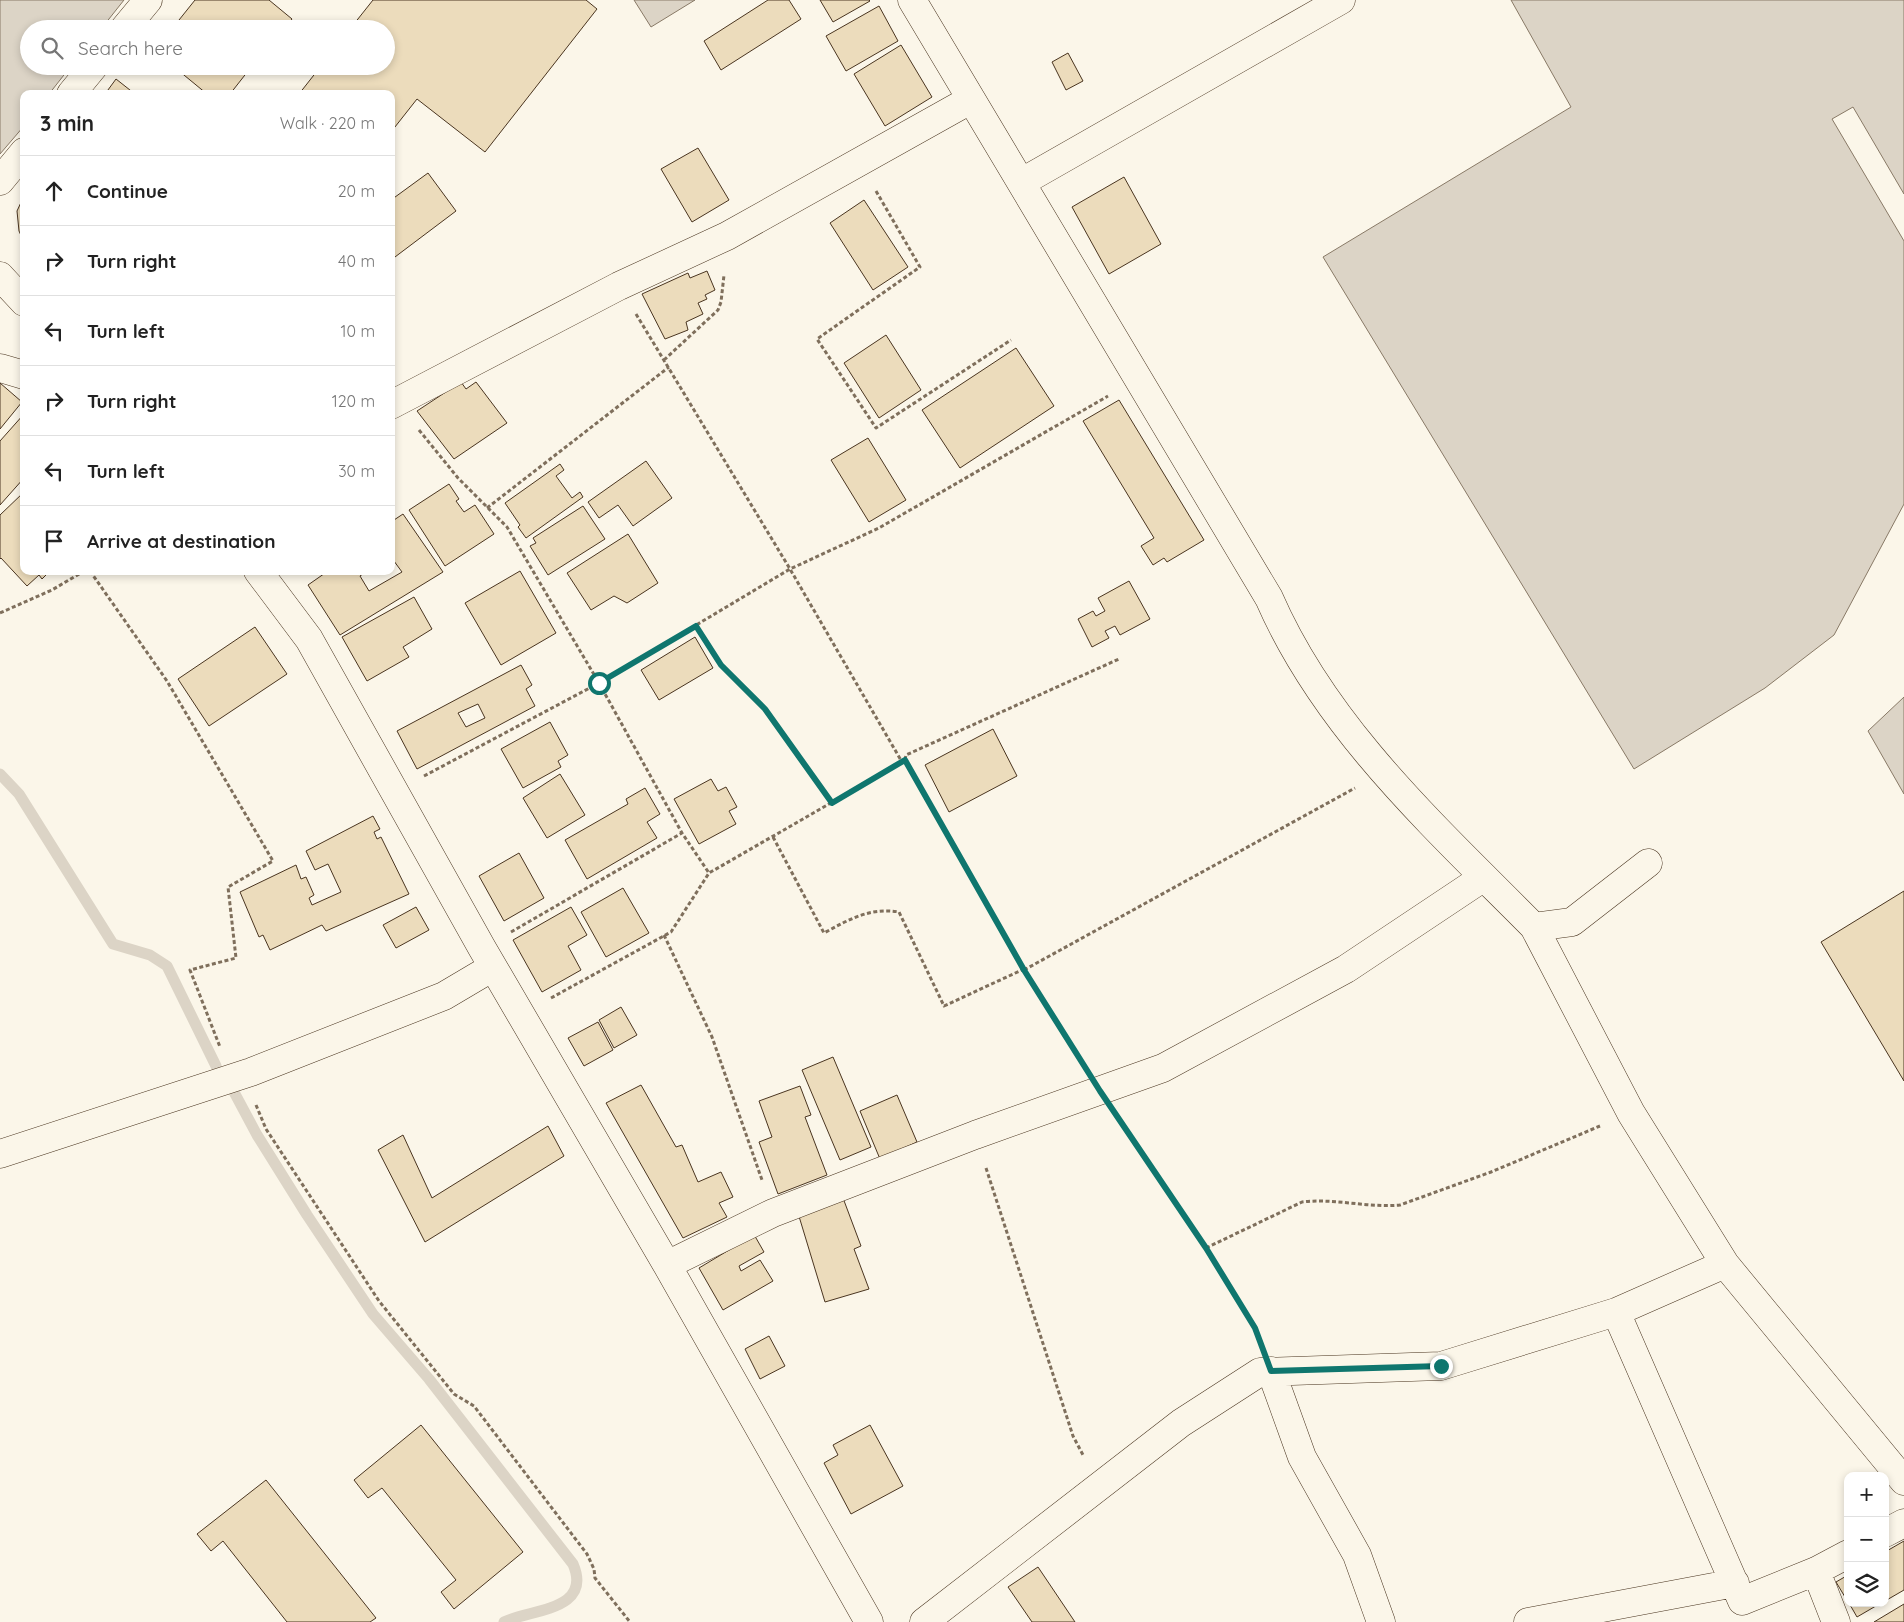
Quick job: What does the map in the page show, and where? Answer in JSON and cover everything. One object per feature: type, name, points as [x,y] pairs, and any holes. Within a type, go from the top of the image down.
[{"type":"street","points":[[131,20],[148,0]]},
{"type":"street","points":[[912,0],[1269,598],[1324,700],[1384,772],[1534,927],[1631,1113],[1725,1264],[1904,1481]]},
{"type":"street","points":[[1022,182],[1341,0]]},
{"type":"street","points":[[74,90],[87,75]]},
{"type":"street","points":[[395,403],[619,286],[727,236],[970,100]]},
{"type":"street","points":[[0,181],[20,157]]},
{"type":"street","points":[[0,276],[20,298]]},
{"type":"street","points":[[0,368],[20,374]]},
{"type":"street","points":[[261,575],[308,639],[487,958],[667,1265],[868,1622]]},
{"type":"street","points":[[1534,927],[1572,922],[1648,863]]},
{"type":"street","points":[[667,1265],[773,1213],[975,1135],[1163,1068],[1346,969],[1484,877]]},
{"type":"street","points":[[0,1154],[238,1077],[444,996],[487,958]]},
{"type":"street","points":[[924,1622],[1181,1423],[1260,1372],[1441,1366],[1616,1312],[1725,1264]]},
{"type":"street","points":[[1616,1312],[1742,1600],[1816,1571],[1844,1556]]},
{"type":"street","points":[[1271,1371],[1302,1457],[1358,1555],[1381,1622]]},
{"type":"street","points":[[1889,1531],[1904,1523]]},
{"type":"street","points":[[1816,1571],[1836,1622]]},
{"type":"street","points":[[1528,1622],[1735,1583]]},
{"type":"path","points":[[858,161],[920,267],[817,339],[876,428],[1011,340]]},
{"type":"path","points":[[664,360],[720,307],[727,236]]},
{"type":"path","points":[[619,286],[904,761],[1024,970],[1100,1091],[1206,1248],[1255,1328],[1271,1371]]},
{"type":"path","points":[[487,508],[669,367]]},
{"type":"path","points":[[395,792],[599,683],[790,569],[879,528],[1137,379]]},
{"type":"path","points":[[395,405],[458,478],[507,527],[599,683],[682,833],[709,873]]},
{"type":"path","points":[[0,613],[52,590],[77,575]]},
{"type":"path","points":[[93,575],[167,680],[273,861],[228,886],[236,958],[190,970],[238,1077],[266,1129],[379,1301],[454,1394],[474,1406],[587,1554],[594,1569],[595,1578],[630,1622]]},
{"type":"path","points":[[696,626],[721,665],[765,709],[832,803]]},
{"type":"path","points":[[521,1015],[671,932],[709,873],[904,761],[906,755],[1118,659]]},
{"type":"path","points":[[773,837],[824,933],[859,914],[885,909],[899,912],[944,1006],[1024,970],[1384,772]]},
{"type":"path","points":[[487,958],[682,833]]},
{"type":"path","points":[[664,935],[712,1037],[773,1213]]},
{"type":"path","points":[[1206,1248],[1302,1202],[1315,1200],[1400,1206],[1490,1172],[1631,1113]]},
{"type":"path","points":[[975,1135],[1073,1436],[1100,1487]]},
{"type":"shaded area","points":[[0,0],[124,0],[108,20],[20,20],[20,75],[64,75],[52,90],[20,90],[20,131],[0,154]]},
{"type":"shaded area","points":[[634,0],[695,0],[651,27]]},
{"type":"shaded area","points":[[1511,0],[1904,0],[1904,194],[1853,107],[1832,119],[1904,241],[1904,504],[1834,635],[1765,688],[1634,769],[1323,257],[1571,107]]},
{"type":"shaded area","points":[[1904,697],[1904,794],[1868,731]]},
{"type":"building","points":[[195,0],[269,0],[292,19],[291,20],[179,20]]},
{"type":"building","points":[[373,0],[586,0],[597,9],[485,152],[417,99],[395,127],[395,90],[302,90],[314,75],[395,75],[395,20],[357,20]]},
{"type":"building","points":[[768,0],[789,0],[801,19],[721,70],[704,41]]},
{"type":"building","points":[[820,0],[869,0],[870,1],[833,22]]},
{"type":"building","points":[[879,6],[898,41],[846,71],[826,36]]},
{"type":"building","points":[[901,45],[932,97],[885,126],[854,74]]},
{"type":"building","points":[[1068,53],[1083,81],[1066,90],[1052,62]]},
{"type":"building","points":[[184,75],[245,75],[233,90],[202,90]]},
{"type":"building","points":[[116,79],[130,90],[108,90]]},
{"type":"building","points":[[698,148],[729,200],[692,222],[661,169]]},
{"type":"building","points":[[428,173],[456,211],[395,257],[395,197]]},
{"type":"building","points":[[1124,177],[1161,244],[1109,274],[1072,207]]},
{"type":"building","points":[[864,200],[908,267],[873,290],[830,223]]},
{"type":"building","points":[[20,205],[20,233],[19,231],[17,211]]},
{"type":"building","points":[[707,271],[715,290],[705,295],[707,299],[698,303],[703,314],[686,322],[688,330],[665,339],[642,294],[688,273],[690,278]]},
{"type":"building","points":[[886,335],[921,390],[879,418],[844,363]]},
{"type":"building","points":[[1016,348],[1054,406],[960,468],[922,410]]},
{"type":"building","points":[[461,382],[466,389],[476,382],[507,423],[454,459],[417,411]]},
{"type":"building","points":[[0,383],[20,400],[20,404],[0,429]]},
{"type":"building","points":[[1119,400],[1204,540],[1167,562],[1164,558],[1153,565],[1141,546],[1154,538],[1083,421]]},
{"type":"building","points":[[20,418],[20,482],[0,505],[0,441]]},
{"type":"building","points":[[868,438],[906,500],[869,522],[831,460]]},
{"type":"building","points":[[646,461],[672,498],[633,526],[618,505],[599,518],[588,502]]},
{"type":"building","points":[[560,464],[564,470],[556,476],[572,498],[580,492],[583,497],[526,538],[518,527],[520,525],[505,503]]},
{"type":"building","points":[[449,484],[459,499],[456,501],[464,512],[475,505],[494,534],[445,566],[409,510]]},
{"type":"building","points":[[20,496],[20,575],[39,575],[27,586],[0,559],[0,515]]},
{"type":"building","points":[[583,506],[605,539],[548,575],[530,546],[536,543],[533,538]]},
{"type":"building","points":[[403,514],[443,572],[340,635],[308,585],[322,575],[361,575],[360,576],[369,591],[402,572],[395,562],[395,519]]},
{"type":"building","points":[[628,534],[658,583],[627,603],[614,596],[591,610],[567,573]]},
{"type":"building","points":[[520,571],[556,633],[501,665],[465,603]]},
{"type":"building","points":[[1129,581],[1150,619],[1120,635],[1115,626],[1105,631],[1109,638],[1092,647],[1078,619],[1093,611],[1096,616],[1105,611],[1098,598]]},
{"type":"building","points":[[414,597],[432,629],[403,647],[409,657],[367,681],[342,637]]},
{"type":"building","points":[[255,627],[287,674],[209,726],[178,679]]},
{"type":"building","points":[[695,637],[713,668],[659,700],[641,670]]},
{"type":"building","points":[[521,665],[532,685],[526,689],[535,706],[417,769],[397,731]],"holes":[[[478,704],[485,718],[466,727],[458,713]]]},
{"type":"building","points":[[550,722],[568,755],[558,761],[561,767],[523,788],[501,749]]},
{"type":"building","points":[[993,729],[1017,776],[949,812],[925,765]]},
{"type":"building","points":[[560,774],[585,815],[547,838],[523,798]]},
{"type":"building","points":[[711,779],[718,791],[726,787],[737,807],[729,811],[736,824],[699,844],[674,799]]},
{"type":"building","points":[[645,788],[660,814],[647,822],[657,838],[587,879],[565,840],[628,804],[626,799]]},
{"type":"building","points":[[373,816],[380,829],[374,832],[377,839],[381,837],[409,894],[326,931],[322,925],[270,950],[263,935],[259,937],[240,892],[296,865],[301,879],[306,877],[314,895],[309,898],[312,905],[341,892],[328,864],[315,870],[306,851]]},
{"type":"building","points":[[519,853],[544,898],[504,921],[479,876]]},
{"type":"building","points":[[623,888],[649,933],[606,957],[581,912]]},
{"type":"building","points":[[1904,891],[1904,1081],[1821,942]]},
{"type":"building","points":[[416,907],[429,930],[396,948],[383,925]]},
{"type":"building","points":[[571,907],[587,935],[568,946],[581,970],[542,992],[513,940]]},
{"type":"building","points":[[621,1007],[637,1035],[614,1048],[599,1020]]},
{"type":"building","points":[[598,1022],[613,1050],[584,1066],[568,1038]]},
{"type":"building","points":[[833,1057],[871,1147],[840,1160],[802,1070]]},
{"type":"building","points":[[641,1085],[676,1147],[682,1145],[698,1182],[721,1172],[733,1197],[719,1203],[727,1217],[683,1238],[606,1103]]},
{"type":"building","points":[[800,1086],[811,1115],[805,1117],[827,1175],[778,1194],[759,1142],[772,1137],[759,1101]]},
{"type":"building","points":[[897,1095],[917,1142],[880,1159],[860,1111]]},
{"type":"building","points":[[548,1126],[564,1156],[425,1242],[378,1150],[403,1135],[432,1198]]},
{"type":"building","points":[[843,1198],[861,1246],[854,1249],[869,1289],[825,1302],[798,1213]]},
{"type":"building","points":[[752,1231],[764,1252],[739,1266],[741,1271],[760,1260],[773,1281],[723,1310],[699,1268],[734,1247],[732,1243]]},
{"type":"building","points":[[769,1336],[785,1366],[760,1379],[745,1349]]},
{"type":"building","points":[[421,1425],[523,1552],[454,1609],[441,1592],[456,1580],[382,1488],[368,1498],[354,1480]]},
{"type":"building","points":[[870,1425],[903,1486],[851,1514],[824,1463],[838,1455],[833,1445]]},
{"type":"building","points":[[266,1480],[376,1618],[370,1622],[287,1622],[223,1541],[211,1551],[197,1534]]},
{"type":"building","points":[[1904,1541],[1904,1590],[1889,1599],[1889,1562],[1889,1550]]},
{"type":"building","points":[[1038,1567],[1075,1622],[1032,1622],[1008,1587]]},
{"type":"building","points":[[1844,1577],[1844,1595],[1836,1582]]},
{"type":"building","points":[[1904,1604],[1904,1622],[1874,1622]]},
{"type":"building","points":[[1851,1607],[1874,1607],[1857,1617]]},
{"type":"waterway","points":[[0,774],[19,794],[113,944],[150,955],[167,966],[216,1066]]},
{"type":"waterway","points":[[234,1092],[257,1135],[307,1215],[373,1314],[429,1379],[573,1564],[577,1579],[574,1591],[567,1600],[556,1606],[504,1622]]},
{"type":"route","points":[[599,683],[696,626],[721,665],[765,709],[832,803],[905,760],[1024,970],[1100,1091],[1206,1248],[1255,1328],[1271,1371],[1441,1366]]}]
